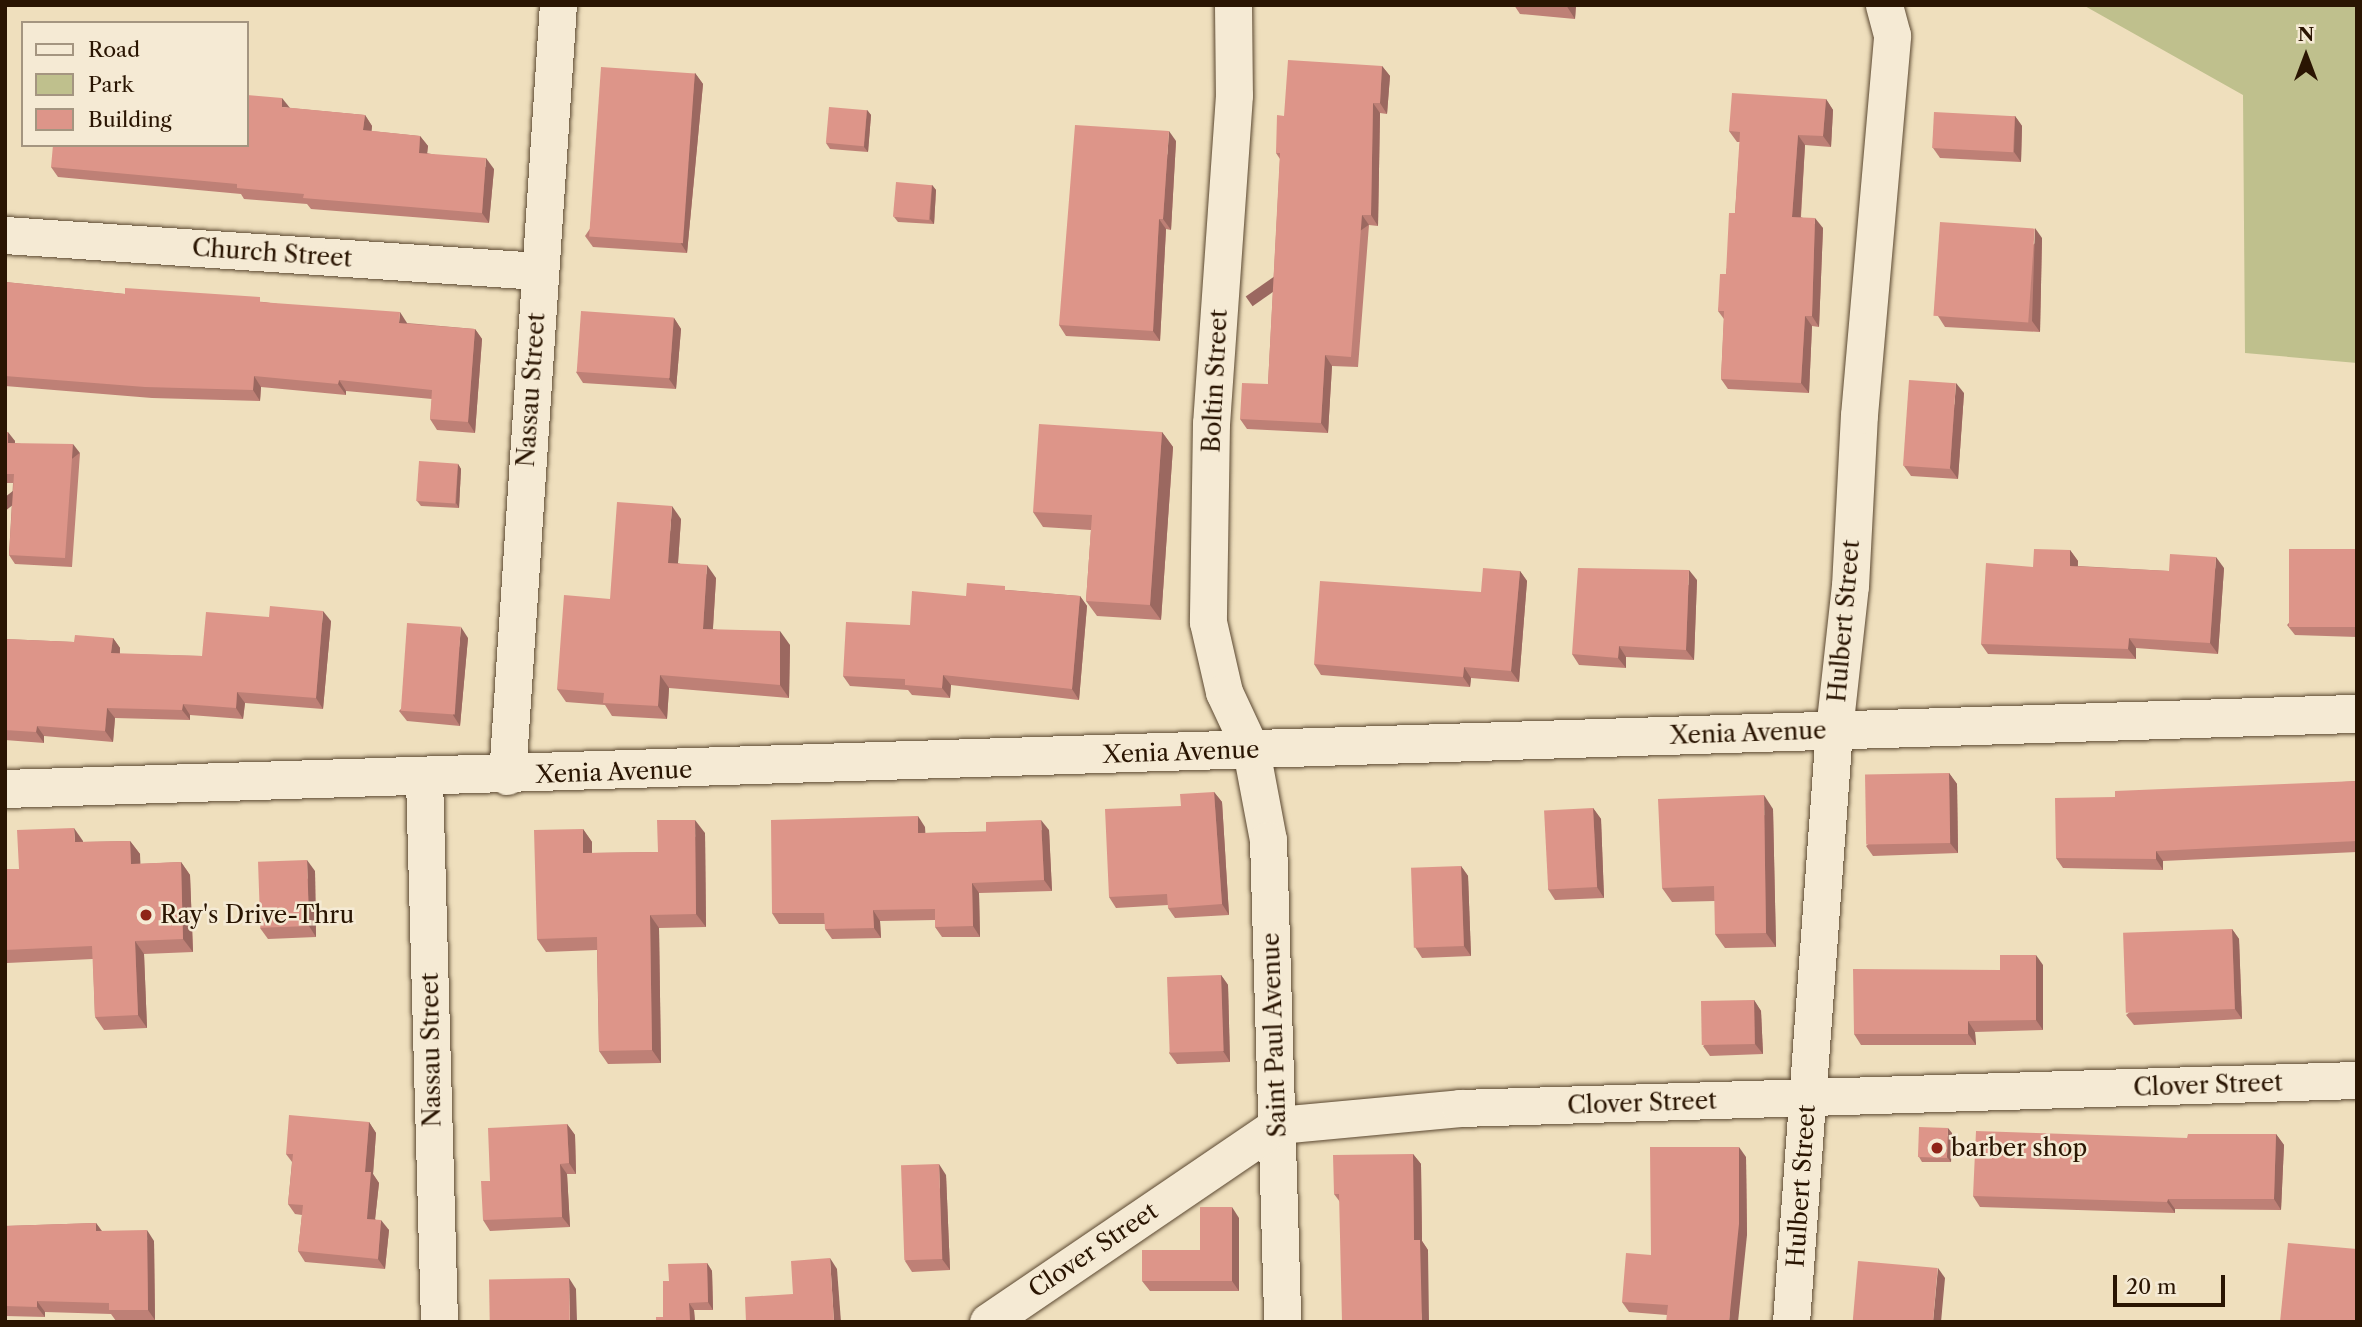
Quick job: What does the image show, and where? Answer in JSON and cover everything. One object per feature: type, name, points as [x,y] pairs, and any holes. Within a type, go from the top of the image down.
[{"type":"street","name":"Nassau Street","points":[[507,776],[558,5]]},
{"type":"street","name":"Boltin Street","points":[[1233,5],[1234,95],[1211,423],[1208,622],[1224,692],[1251,750]]},
{"type":"street","name":"Hulbert Street","points":[[1791,1322],[1834,730],[1850,586],[1859,415],[1892,35],[1884,5]]},
{"type":"street","name":"Church Street","points":[[5,235],[539,271]]},
{"type":"street","name":"Xenia Avenue","points":[[5,789],[507,776],[2357,714]]},
{"type":"street","name":"Saint Paul Avenue","points":[[1251,750],[1268,840],[1282,1322]]},
{"type":"street","name":"Nassau Street","points":[[425,778],[439,1322]]},
{"type":"street","name":"Clover Street","points":[[988,1322],[1278,1125],[1460,1108],[2357,1080]]},
{"type":"green space","points":[[2083,5],[2357,5],[2357,363],[2245,353],[2243,95]]},
{"type":"building","points":[[1288,60],[1382,66],[1380,103],[1373,103],[1371,215],[1362,215],[1351,357],[1325,355],[1321,423],[1240,419],[1242,383],[1268,384],[1280,153],[1276,153],[1277,115],[1284,116]]},
{"type":"building","points":[[601,67],[695,74],[683,243],[589,237]]},
{"type":"building","points":[[1732,93],[1826,99],[1823,136],[1798,135],[1792,217],[1815,218],[1812,316],[1805,316],[1801,383],[1721,379],[1724,311],[1718,311],[1720,274],[1726,274],[1729,213],[1735,213],[1740,132],[1729,131]]},
{"type":"building","points":[[248,95],[282,98],[282,107],[365,115],[363,130],[420,136],[419,153],[486,158],[482,213],[303,198],[304,194],[237,188],[237,184],[51,167],[53,147],[248,147]]},
{"type":"building","points":[[829,107],[867,110],[864,146],[826,143]]},
{"type":"building","points":[[1934,112],[2015,116],[2013,152],[1932,148]]},
{"type":"building","points":[[1075,125],[1169,131],[1163,219],[1159,219],[1153,331],[1059,325]]},
{"type":"building","points":[[896,182],[932,185],[929,220],[893,217]]},
{"type":"building","points":[[1940,222],[2035,229],[2028,322],[1933,316]]},
{"type":"building","points":[[5,282],[125,294],[125,288],[260,297],[260,302],[400,312],[399,323],[475,329],[468,422],[430,419],[432,390],[339,380],[338,384],[254,376],[253,390],[145,387],[5,376]]},
{"type":"building","points":[[581,311],[674,317],[670,378],[577,372]]},
{"type":"building","points":[[1909,380],[1956,383],[1950,469],[1903,466]]},
{"type":"building","points":[[1039,424],[1162,432],[1150,605],[1086,601],[1092,515],[1033,512]]},
{"type":"building","points":[[5,432],[8,432],[8,443],[73,444],[65,558],[9,555],[14,474],[5,474]]},
{"type":"building","points":[[419,461],[458,464],[455,504],[416,501]]},
{"type":"building","points":[[617,502],[672,506],[668,563],[707,565],[703,629],[780,631],[780,685],[660,675],[658,706],[603,703],[604,693],[557,689],[564,595],[610,599]]},
{"type":"building","points":[[2034,549],[2070,550],[2070,566],[2169,571],[2170,554],[2216,557],[2210,643],[2129,638],[2128,649],[1981,644],[1986,563],[2033,567]]},
{"type":"building","points":[[2289,549],[2357,549],[2357,627],[2289,627]]},
{"type":"building","points":[[1483,568],[1520,571],[1511,671],[1464,667],[1463,677],[1314,664],[1320,581],[1481,592]]},
{"type":"building","points":[[1578,568],[1689,570],[1686,650],[1619,646],[1618,658],[1572,654]]},
{"type":"building","points":[[967,583],[1005,586],[1005,590],[1080,596],[1072,689],[943,675],[942,688],[905,685],[905,679],[843,676],[846,622],[910,625],[912,591],[966,596]]},
{"type":"building","points":[[270,606],[323,611],[316,698],[237,692],[236,708],[183,704],[182,710],[107,708],[105,731],[37,726],[36,732],[5,730],[5,639],[74,642],[75,635],[113,638],[111,653],[202,656],[206,612],[269,617]]},
{"type":"building","points":[[407,623],[461,627],[455,715],[401,711]]},
{"type":"building","points":[[1949,773],[1950,843],[1866,844],[1865,774]]},
{"type":"building","points":[[2357,781],[2357,841],[2156,851],[2156,859],[2056,858],[2055,798],[2115,797],[2115,791]]},
{"type":"building","points":[[1214,792],[1222,904],[1168,908],[1167,894],[1109,897],[1105,809],[1181,806],[1180,794]]},
{"type":"building","points":[[1764,795],[1766,933],[1715,934],[1714,886],[1662,888],[1658,799]]},
{"type":"building","points":[[1593,808],[1597,887],[1548,889],[1544,811]]},
{"type":"building","points":[[918,816],[918,833],[986,832],[986,822],[1041,820],[1044,880],[972,883],[973,926],[935,927],[935,909],[873,910],[874,928],[825,929],[824,913],[772,913],[771,820]]},
{"type":"building","points":[[657,820],[695,820],[696,914],[650,915],[652,1050],[599,1051],[597,937],[537,939],[534,830],[583,829],[583,853],[658,852]]},
{"type":"building","points":[[74,828],[75,842],[130,841],[131,864],[181,862],[183,939],[135,941],[138,1015],[95,1017],[92,946],[5,950],[5,869],[19,869],[17,830]]},
{"type":"building","points":[[307,860],[309,926],[260,928],[258,862]]},
{"type":"building","points":[[1461,866],[1464,946],[1414,948],[1411,868]]},
{"type":"building","points":[[2232,929],[2235,1009],[2126,1013],[2123,933]]},
{"type":"building","points":[[2000,955],[2036,955],[2036,1020],[1968,1021],[1968,1034],[1854,1034],[1853,969],[2000,970]]},
{"type":"building","points":[[1221,975],[1224,1051],[1170,1053],[1167,977]]},
{"type":"building","points":[[1754,1000],[1755,1044],[1702,1045],[1701,1001]]},
{"type":"building","points":[[289,1115],[369,1122],[365,1172],[371,1172],[367,1219],[381,1220],[378,1259],[298,1251],[303,1205],[288,1204],[293,1154],[286,1154]]},
{"type":"building","points":[[567,1124],[569,1163],[560,1164],[562,1217],[483,1220],[481,1181],[490,1181],[488,1128]]},
{"type":"building","name":"barber shop","points":[[1919,1127],[1948,1128],[1947,1158],[1918,1157]]},
{"type":"building","points":[[1976,1131],[2187,1138],[2188,1134],[2276,1134],[2274,1199],[2168,1199],[2167,1202],[1973,1196]]},
{"type":"building","points":[[1650,1147],[1739,1147],[1739,1224],[1729,1322],[1666,1322],[1668,1305],[1622,1302],[1626,1253],[1651,1255]]},
{"type":"building","points":[[1413,1154],[1414,1240],[1420,1240],[1422,1322],[1342,1322],[1339,1194],[1334,1194],[1333,1155]]},
{"type":"building","points":[[939,1164],[942,1259],[904,1260],[901,1165]]},
{"type":"building","points":[[1200,1207],[1232,1207],[1232,1281],[1142,1281],[1142,1250],[1200,1250]]},
{"type":"building","points":[[96,1223],[96,1231],[147,1230],[148,1310],[109,1310],[109,1303],[37,1301],[37,1307],[5,1306],[5,1226]]},
{"type":"building","points":[[2288,1243],[2357,1249],[2357,1322],[2280,1322]]},
{"type":"building","points":[[830,1258],[834,1322],[746,1322],[745,1297],[793,1294],[791,1261]]},
{"type":"building","points":[[1858,1261],[1938,1268],[1933,1322],[1853,1322]]},
{"type":"building","points":[[707,1263],[708,1302],[689,1303],[690,1322],[656,1322],[656,1317],[663,1317],[663,1281],[669,1281],[668,1264]]},
{"type":"building","points":[[569,1278],[570,1322],[490,1322],[489,1279]]},
{"type":"place","name":"Ray's Drive-Thru","points":[[146,915]]},
{"type":"place","name":"barber shop","points":[[1937,1148]]}]
